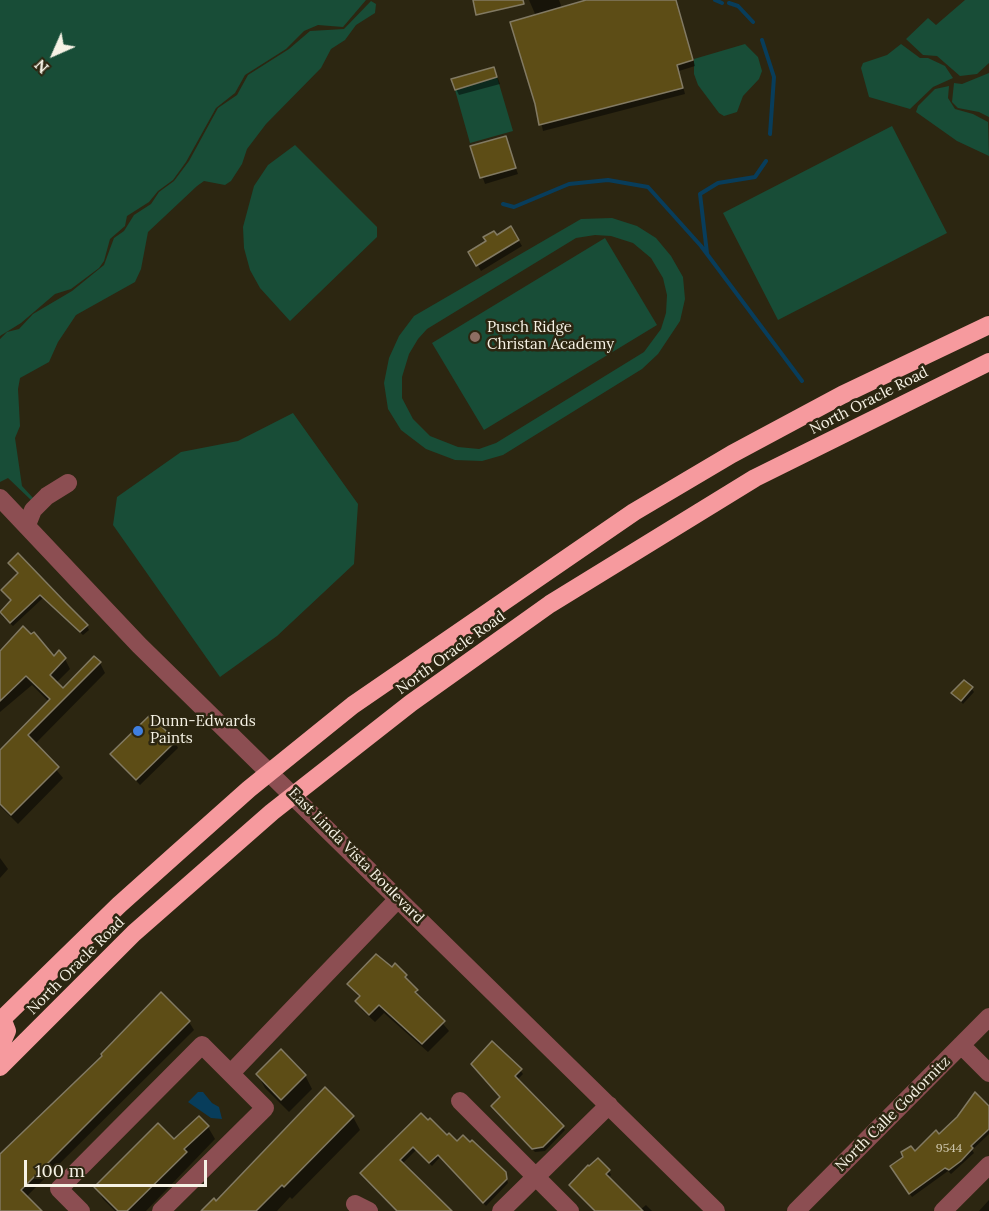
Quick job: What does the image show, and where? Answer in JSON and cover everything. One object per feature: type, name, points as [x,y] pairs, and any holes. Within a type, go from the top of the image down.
[{"type":"highway","name":"North Oracle Road","points":[[1,1019],[119,904],[270,772],[353,705],[634,512],[732,454],[842,395],[989,325]]},
{"type":"highway","name":"North Oracle Road","points":[[0,1067],[134,933],[294,794],[411,703],[550,604],[755,478],[989,362]]},
{"type":"highway","points":[[0,1047],[7,1031],[1,1019]]},
{"type":"street","points":[[27,525],[33,510],[47,496],[68,483]]},
{"type":"street","name":"East Linda Vista Boulevard","points":[[0,498],[139,645],[294,794],[716,1211]]},
{"type":"street","points":[[231,1073],[398,899]]},
{"type":"street","name":"North Calle Godornitz","points":[[796,1211],[989,1017]]},
{"type":"street","points":[[81,1211],[58,1189],[202,1045],[265,1108],[161,1211]]},
{"type":"street","points":[[961,1045],[989,1073]]},
{"type":"street","points":[[460,1101],[570,1211]]},
{"type":"street","points":[[501,1211],[609,1105]]},
{"type":"street","points":[[943,1211],[989,1165]]},
{"type":"green space","points":[[0,0],[366,0],[343,27],[318,25],[304,31],[286,49],[245,75],[235,93],[216,108],[186,162],[173,180],[158,191],[149,202],[127,216],[125,226],[110,239],[104,261],[99,268],[71,289],[55,294],[21,323],[0,336]]},
{"type":"green space","points":[[965,0],[989,0],[989,63],[977,74],[960,76],[937,56],[923,55],[906,39],[928,18],[936,25]]},
{"type":"green space","points":[[371,1],[376,4],[375,13],[356,25],[345,40],[331,49],[321,68],[266,124],[247,149],[242,164],[231,181],[225,185],[204,181],[197,186],[148,232],[141,269],[135,282],[76,315],[58,342],[49,362],[20,378],[18,389],[20,426],[15,438],[22,486],[34,499],[32,501],[8,478],[0,482],[0,339],[7,332],[19,329],[33,314],[72,291],[104,265],[114,238],[124,231],[134,215],[151,204],[159,192],[174,181],[189,161],[218,108],[237,95],[248,75],[289,49],[310,31],[344,29]]},
{"type":"green space","points":[[745,44],[758,57],[762,71],[759,79],[743,96],[737,112],[724,116],[719,113],[698,85],[694,74],[694,59]]},
{"type":"green space","points":[[901,44],[920,58],[928,58],[945,66],[953,78],[933,87],[910,109],[869,97],[861,68],[863,63],[887,55]]},
{"type":"green space","points":[[989,73],[989,117],[979,112],[958,108],[952,102],[954,83],[962,84]]},
{"type":"green space","points":[[497,77],[513,131],[470,143],[455,90]]},
{"type":"green space","points":[[949,86],[948,98],[955,109],[973,114],[988,122],[989,156],[957,141],[916,112],[918,106],[935,89]]},
{"type":"green space","points":[[892,126],[947,233],[778,320],[723,213]]},
{"type":"green space","points":[[295,145],[377,227],[377,237],[290,321],[260,288],[250,270],[244,248],[243,227],[254,186],[268,165]]},
{"type":"green space","points":[[612,218],[637,226],[656,238],[671,256],[683,277],[685,299],[680,321],[658,354],[642,369],[503,455],[482,461],[455,460],[426,449],[401,430],[388,409],[384,383],[389,358],[399,336],[414,316],[581,219]],"holes":[[[595,235],[611,236],[633,243],[651,258],[663,278],[667,295],[666,313],[661,329],[644,352],[496,443],[479,449],[458,447],[430,436],[413,419],[402,398],[402,377],[409,354],[427,329],[576,238]]]},
{"type":"green space","points":[[605,238],[657,325],[484,430],[432,343]]},
{"type":"green space","points":[[293,413],[358,504],[354,564],[277,636],[220,677],[113,525],[117,497],[181,452],[238,441]]},
{"type":"water","points":[[198,1092],[203,1092],[212,1103],[219,1107],[222,1119],[211,1118],[188,1102]]},
{"type":"building","points":[[473,0],[523,0],[524,4],[476,15]]},
{"type":"building","points":[[586,0],[676,0],[693,60],[677,65],[683,88],[539,125],[535,104],[510,22]]},
{"type":"building","points":[[494,67],[497,77],[455,90],[451,79]]},
{"type":"building","points":[[506,136],[516,168],[480,178],[470,146]]},
{"type":"building","points":[[511,226],[519,240],[476,266],[468,252],[486,241],[483,237],[494,231],[497,235]]},
{"type":"building","points":[[18,553],[88,625],[80,632],[40,595],[10,623],[0,612],[11,600],[1,590],[18,573],[8,563]]},
{"type":"building","points":[[23,626],[31,634],[34,632],[54,656],[59,650],[66,658],[50,675],[63,688],[94,656],[101,662],[28,735],[59,767],[11,815],[0,804],[0,750],[50,699],[26,676],[0,701],[0,651]]},
{"type":"building","points":[[964,680],[973,687],[961,701],[951,693]]},
{"type":"building","points":[[150,715],[176,741],[136,780],[110,754]]},
{"type":"building","points":[[376,954],[392,967],[395,963],[418,990],[415,992],[445,1021],[422,1044],[379,1005],[369,1015],[355,1001],[360,996],[347,984]]},
{"type":"building","points":[[161,992],[190,1021],[21,1190],[42,1211],[0,1211],[0,1154],[102,1056],[101,1054]]},
{"type":"building","points":[[492,1041],[522,1069],[515,1076],[564,1126],[543,1147],[532,1149],[491,1106],[500,1097],[471,1064]]},
{"type":"building","points":[[281,1049],[306,1075],[281,1100],[256,1074]]},
{"type":"building","points":[[325,1087],[354,1116],[284,1187],[282,1185],[256,1211],[201,1211],[214,1198],[216,1201]]},
{"type":"building","points":[[975,1092],[989,1106],[989,1129],[971,1146],[973,1148],[961,1161],[949,1170],[945,1168],[909,1194],[890,1166],[903,1157],[901,1152],[911,1146],[915,1151],[936,1130],[939,1134],[957,1117]]},
{"type":"building","points":[[421,1113],[457,1141],[463,1135],[470,1142],[472,1140],[506,1172],[507,1179],[483,1203],[438,1155],[429,1163],[413,1147],[400,1160],[452,1211],[397,1211],[360,1173]]},
{"type":"building","points":[[199,1116],[209,1126],[184,1149],[187,1152],[127,1211],[118,1211],[94,1187],[158,1123],[174,1139]]},
{"type":"building","points":[[598,1158],[610,1170],[606,1174],[643,1211],[595,1211],[569,1185]]},
{"type":"waterway","points":[[715,0],[722,3]]},
{"type":"waterway","points":[[729,3],[738,6],[753,22]]},
{"type":"waterway","points":[[762,40],[774,77],[770,134]]},
{"type":"waterway","points":[[707,253],[700,194],[718,183],[755,177],[766,161]]},
{"type":"waterway","points":[[503,204],[514,207],[569,184],[608,180],[648,187],[701,246],[802,381]]},
{"type":"place","name":"Pusch Ridge Christan Academy","points":[[475,337]]},
{"type":"place","name":"Dunn-Edwards Paints","points":[[138,731]]}]
